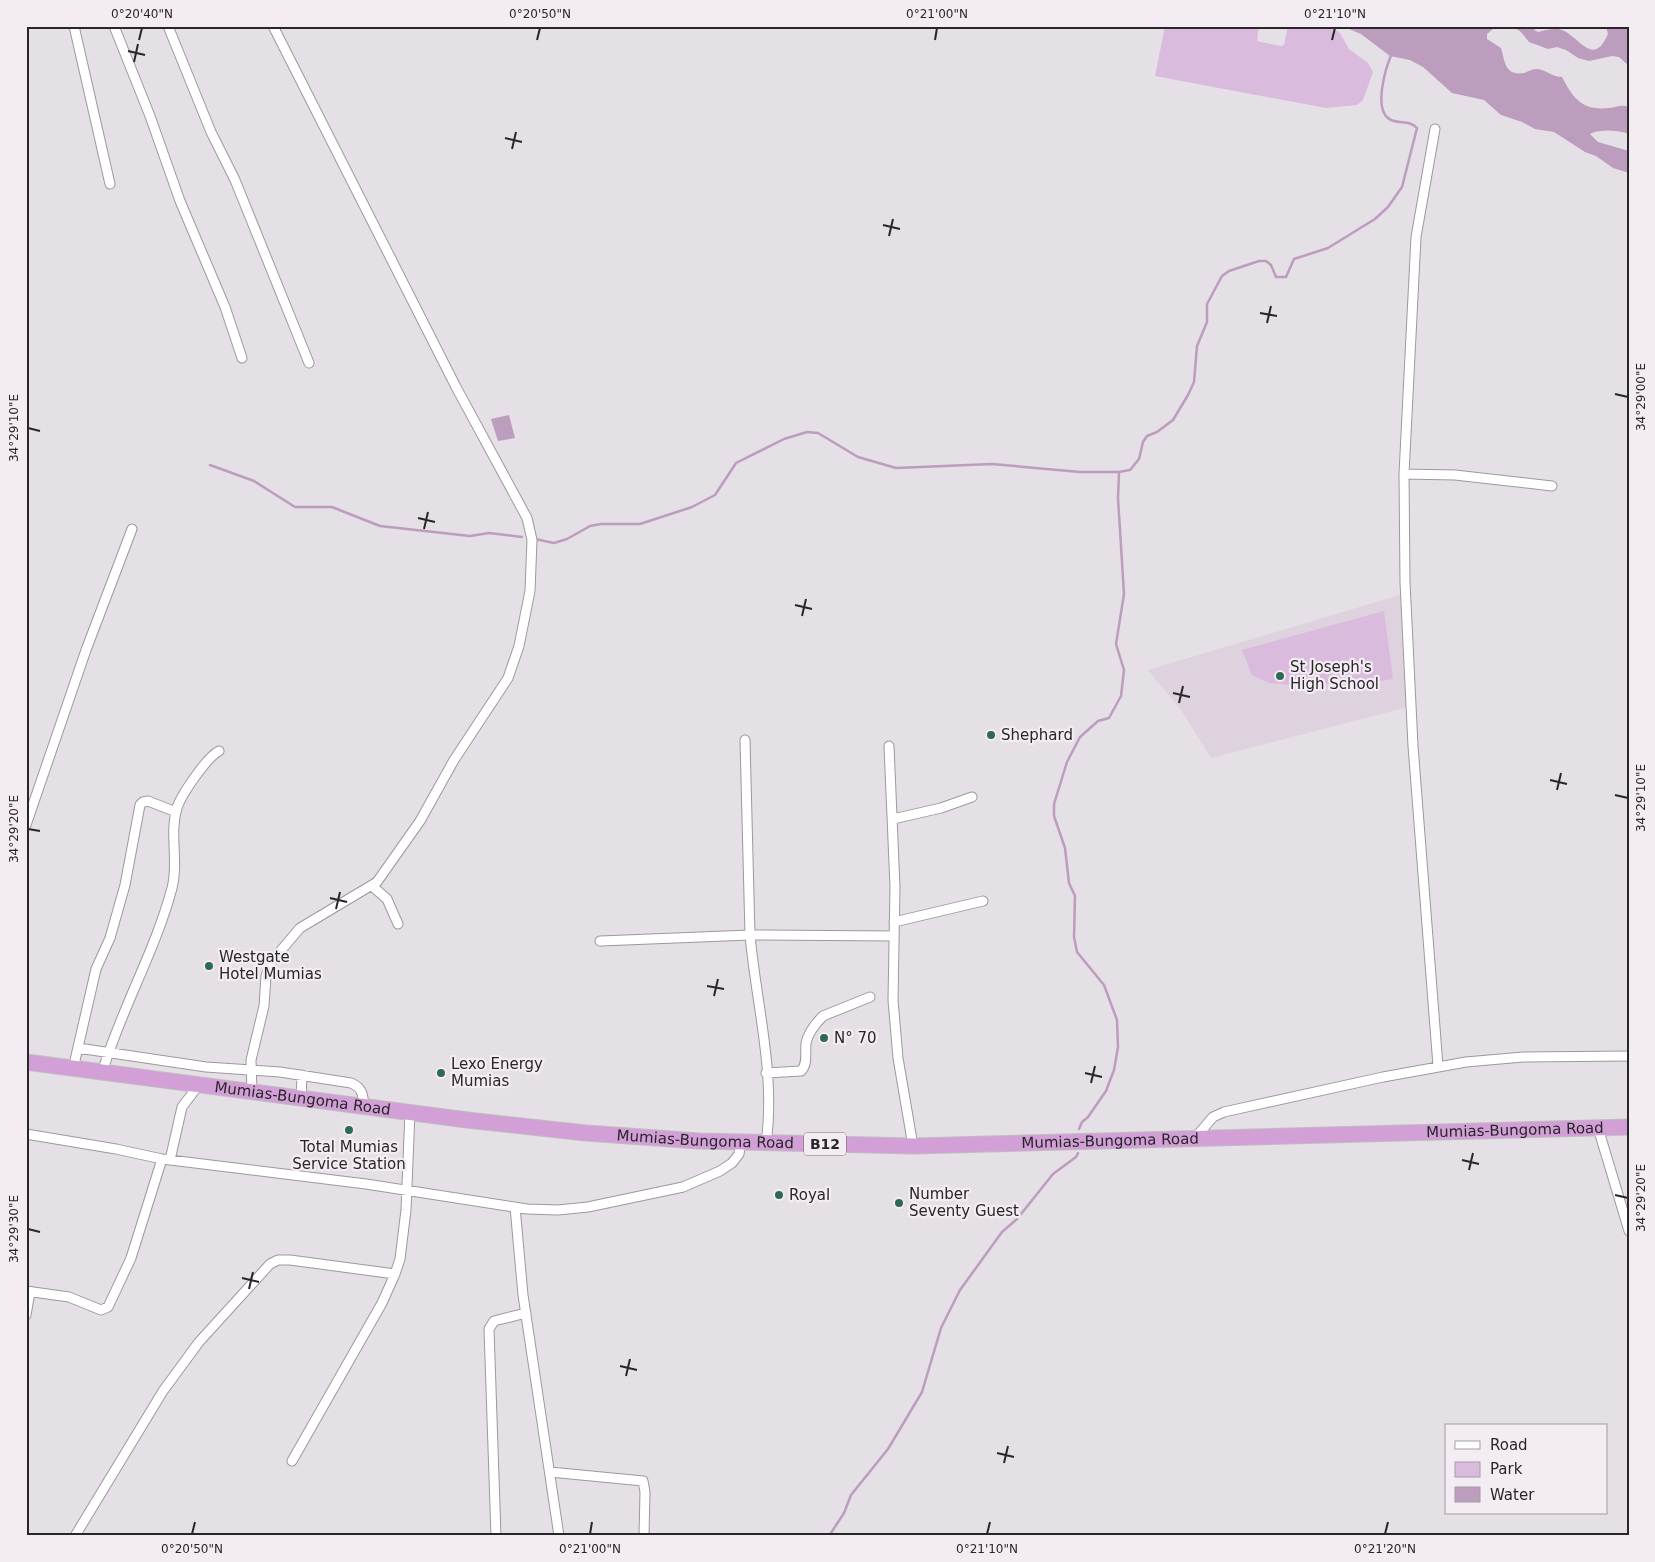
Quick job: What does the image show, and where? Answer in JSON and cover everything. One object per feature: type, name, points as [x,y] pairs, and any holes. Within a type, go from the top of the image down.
[{"type":"highway","name":"Mumias-Bungoma Road","points":[[26,1062],[364,1107],[586,1132],[741,1142],[913,1146],[1629,1127]]},
{"type":"street","points":[[74,26],[110,184]]},
{"type":"street","points":[[114,26],[150,116],[180,201],[225,306],[242,358]]},
{"type":"street","points":[[168,26],[208,124],[236,180],[309,363]]},
{"type":"street","points":[[245,1092],[251,1071],[254,1044],[264,1006],[266,976],[272,961],[300,928],[372,886],[420,821],[454,760],[508,678],[519,646],[530,591],[531,531],[519,502],[456,387],[272,26]]},
{"type":"street","points":[[1435,129],[1416,237],[1404,474],[1405,582],[1413,756],[1438,1066]]},
{"type":"street","points":[[1404,474],[1455,475],[1552,486]]},
{"type":"street","points":[[26,825],[77,674],[132,530]]},
{"type":"street","points":[[745,740],[750,935],[769,1109],[766,1143]]},
{"type":"street","points":[[889,746],[893,819],[893,1000],[896,1047],[913,1146]]},
{"type":"street","points":[[102,1073],[108,1052],[156,937],[172,887],[176,812],[181,800],[208,759],[219,751]]},
{"type":"street","points":[[893,819],[941,808],[972,797]]},
{"type":"street","points":[[73,1069],[96,969],[110,938],[125,885],[140,805],[148,801],[176,812]]},
{"type":"street","points":[[372,886],[387,899],[398,924]]},
{"type":"street","points":[[894,922],[983,901]]},
{"type":"street","points":[[600,941],[649,940],[742,933],[750,935],[894,936]]},
{"type":"street","points":[[766,1073],[803,1069],[806,1042],[818,1021],[823,1016],[870,997]]},
{"type":"street","points":[[78,1048],[206,1067],[302,1075],[358,1086],[363,1092],[364,1107]]},
{"type":"street","points":[[1195,1138],[1213,1117],[1224,1112],[1438,1066],[1507,1058],[1629,1056]]},
{"type":"street","points":[[141,1078],[145,1058]]},
{"type":"street","points":[[175,1083],[180,1063]]},
{"type":"street","points":[[26,1315],[28,1291],[77,1299],[102,1310],[108,1307],[136,1243],[166,1160],[182,1107],[201,1086],[206,1067]]},
{"type":"street","points":[[239,1070],[245,1092]]},
{"type":"street","points":[[301,1099],[302,1075]]},
{"type":"street","points":[[292,1461],[382,1302],[395,1274],[404,1225],[410,1112]]},
{"type":"street","points":[[1598,1128],[1629,1231]]},
{"type":"street","points":[[26,1134],[116,1149],[166,1160],[366,1184],[515,1207],[558,1210],[588,1207],[683,1187],[720,1171],[732,1163],[739,1154],[741,1142]]},
{"type":"street","points":[[515,1207],[519,1261],[526,1314],[559,1536]]},
{"type":"street","points":[[75,1536],[163,1391],[199,1342],[270,1264],[278,1260],[290,1260],[395,1274]]},
{"type":"street","points":[[496,1536],[489,1329],[494,1322],[526,1314]]},
{"type":"street","points":[[550,1472],[643,1481],[645,1492],[644,1536]]},
{"type":"shaded area","name":"St Joseph's High School","points":[[1400,595],[1408,707],[1211,758],[1181,710],[1148,670]]},
{"type":"green space","points":[[1165,26],[1259,26],[1257,41],[1281,46],[1284,45],[1288,26],[1317,26],[1334,29],[1340,33],[1349,49],[1368,63],[1373,72],[1363,100],[1357,105],[1326,108],[1155,76]]},
{"type":"green space","points":[[1384,611],[1393,679],[1367,683],[1290,685],[1269,683],[1252,675],[1242,650]]},
{"type":"water","points":[[1342,26],[1504,26],[1493,29],[1487,34],[1487,39],[1501,48],[1509,70],[1524,73],[1539,69],[1562,77],[1570,91],[1585,105],[1600,108],[1629,107],[1629,134],[1599,131],[1590,134],[1598,142],[1629,151],[1629,173],[1613,168],[1554,132],[1535,129],[1522,122],[1501,115],[1484,100],[1452,93],[1423,67],[1410,60],[1390,56],[1361,34]]},
{"type":"water","points":[[1504,26],[1542,26],[1534,30],[1538,32],[1558,29],[1565,31],[1584,46],[1596,49],[1602,44],[1608,34],[1606,26],[1629,26],[1629,66],[1619,57],[1612,56],[1589,61],[1578,58],[1566,50],[1557,47],[1548,49],[1529,42],[1514,27]]},
{"type":"water","points":[[509,415],[515,438],[498,441],[491,419]]},
{"type":"waterway","points":[[535,539],[554,543],[567,539],[590,526],[601,524],[640,524],[692,507],[715,495],[736,463],[784,439],[807,432],[818,433],[858,457],[896,468],[992,464],[1080,472],[1119,472],[1130,470],[1139,459],[1143,442],[1147,436],[1157,432],[1173,420],[1188,395],[1194,382],[1197,346],[1207,322],[1207,304],[1222,276],[1229,271],[1259,261],[1266,261],[1271,265],[1276,277],[1286,277],[1294,259],[1328,248],[1375,219],[1388,207],[1402,187],[1417,128],[1408,123],[1391,120],[1385,115],[1382,108],[1382,88],[1392,53]]},
{"type":"waterway","points":[[210,465],[254,481],[295,507],[332,507],[380,526],[470,536],[489,533],[522,537]]},
{"type":"waterway","points":[[1079,1129],[1082,1122],[1088,1117],[1106,1091],[1114,1070],[1118,1047],[1117,1020],[1104,985],[1077,952],[1074,937],[1075,896],[1069,883],[1065,848],[1054,816],[1054,804],[1067,762],[1080,737],[1098,721],[1109,718],[1121,696],[1124,670],[1116,644],[1124,594],[1118,498],[1119,472]]},
{"type":"waterway","points":[[829,1536],[844,1513],[851,1495],[888,1449],[922,1392],[941,1328],[960,1290],[1002,1232],[1017,1219],[1053,1174],[1076,1157],[1078,1153]]},
{"type":"place","name":"St Joseph's High School","points":[[1280,676]]},
{"type":"place","name":"Shephard","points":[[991,735]]},
{"type":"place","name":"Westgate Hotel Mumias","points":[[209,966]]},
{"type":"place","name":"N° 70","points":[[824,1038]]},
{"type":"place","name":"Lexo Energy Mumias","points":[[441,1073]]},
{"type":"place","name":"Total Mumias Service Station","points":[[349,1130]]},
{"type":"place","name":"Royal","points":[[779,1195]]},
{"type":"place","name":"Number Seventy Guest","points":[[899,1203]]}]
